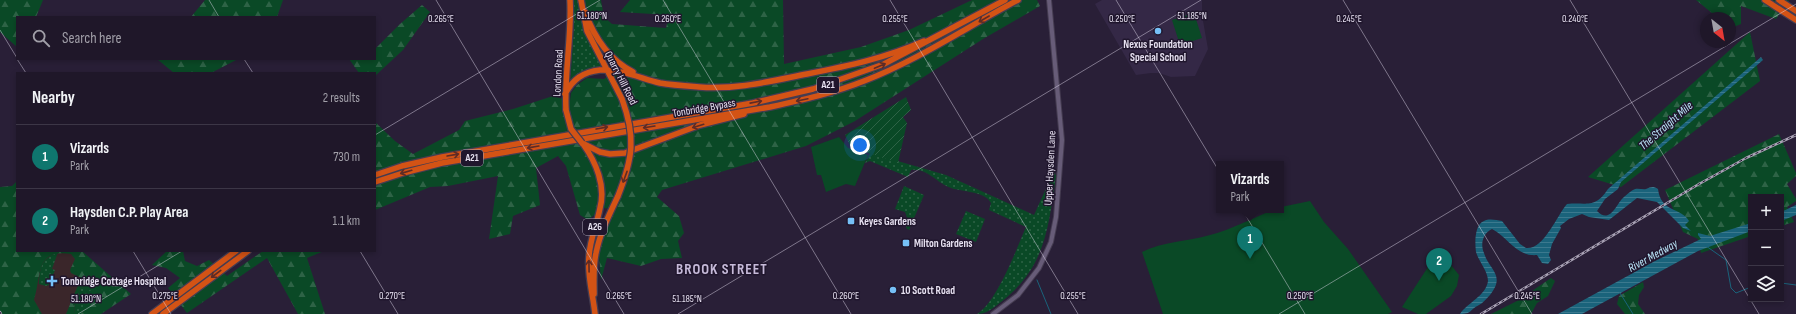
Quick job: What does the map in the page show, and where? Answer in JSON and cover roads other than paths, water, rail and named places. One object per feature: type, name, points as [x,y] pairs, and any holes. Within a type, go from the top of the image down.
[{"type":"highway","name":"London Road","points":[[570,0],[565,94],[566,110],[572,128],[582,143],[590,150]]},
{"type":"highway","points":[[581,0],[592,30],[602,47],[623,66],[641,77]]},
{"type":"highway","name":"Quarry Hill Road","points":[[581,0],[586,31],[622,99],[630,125],[632,144],[630,164],[618,196],[603,228],[597,248],[594,304]]},
{"type":"highway","name":"Tonbridge Bypass","points":[[376,176],[402,166],[442,157],[753,103],[813,90],[884,64],[1006,0]]},
{"type":"highway","name":"Tonbridge Bypass","points":[[376,182],[442,163],[770,107],[844,88],[889,70],[1018,0]]},
{"type":"highway","points":[[1765,0],[1796,20]]},
{"type":"highway","points":[[1780,1],[1796,11]]},
{"type":"highway","points":[[565,94],[575,79],[586,73],[606,70],[617,70],[661,83],[700,87],[730,87],[756,84],[858,65],[907,48],[967,21]]},
{"type":"highway","points":[[586,73],[600,74],[611,79]]},
{"type":"highway","points":[[590,150],[610,154],[625,153],[700,125],[770,107]]},
{"type":"highway","name":"Quarry Hill Road","points":[[590,150],[602,188],[601,206],[589,254],[590,284],[595,314]]},
{"type":"highway","points":[[152,314],[235,252]]},
{"type":"highway","points":[[163,314],[247,252]]},
{"type":"highway","points":[[149,314],[164,305]]},
{"type":"street","name":"Upper Haysden Lane","points":[[993,314],[1018,295],[1039,268],[1051,242],[1056,217],[1061,133],[1049,0]]},
{"type":"water","points":[[1761,57],[1763,60],[1621,182],[1618,189],[1605,199],[1597,211],[1606,216],[1613,212],[1623,198],[1632,191],[1636,189],[1653,187],[1658,189],[1660,197],[1667,206],[1681,213],[1689,221],[1685,225],[1691,231],[1683,228],[1657,202],[1637,198],[1609,220],[1589,217],[1582,214],[1569,219],[1560,226],[1561,228],[1552,244],[1549,255],[1551,260],[1548,264],[1542,263],[1537,255],[1530,255],[1518,250],[1498,232],[1492,229],[1484,236],[1482,246],[1486,259],[1495,273],[1497,282],[1495,288],[1482,303],[1469,312],[1460,314],[1484,291],[1487,286],[1488,277],[1476,252],[1475,244],[1478,226],[1481,223],[1488,220],[1502,221],[1520,244],[1526,248],[1539,244],[1550,231],[1567,204],[1590,203],[1599,200],[1608,189]]},
{"type":"water","points":[[1796,205],[1796,215],[1784,220],[1784,211]]},
{"type":"water","points":[[1748,224],[1748,232],[1698,251],[1582,314],[1558,314],[1655,261],[1701,239],[1698,233],[1710,236]]},
{"type":"waterway","points":[[1706,246],[1726,260],[1731,288],[1736,293],[1748,288]]},
{"type":"waterway","points":[[1037,280],[1051,314]]},
{"type":"waterway","points":[[1784,283],[1796,285]]},
{"type":"waterway","points":[[1620,293],[1633,314]]},
{"type":"railway","points":[[1481,314],[1699,184],[1746,158],[1796,135]]},
{"type":"place","name":"Nexus Foundation Special School","points":[[1158,31]]},
{"type":"place","name":"Keyes Gardens","points":[[851,221]]},
{"type":"place","name":"Milton Gardens","points":[[906,243]]},
{"type":"place","name":"Vizards","points":[[1250,259]]},
{"type":"place","name":"Tonbridge Cottage Hospital","points":[[52,281]]},
{"type":"place","name":"Haysden C.P. Play Area","points":[[1439,281]]},
{"type":"place","name":"10 Scott Road","points":[[893,290]]},
{"type":"district","name":"BROOK STREET","points":[[722,269]]},
{"type":"water label","name":"The Straight Mile","points":[[1666,126]]},
{"type":"water label","name":"River Medway","points":[[1653,256]]}]
